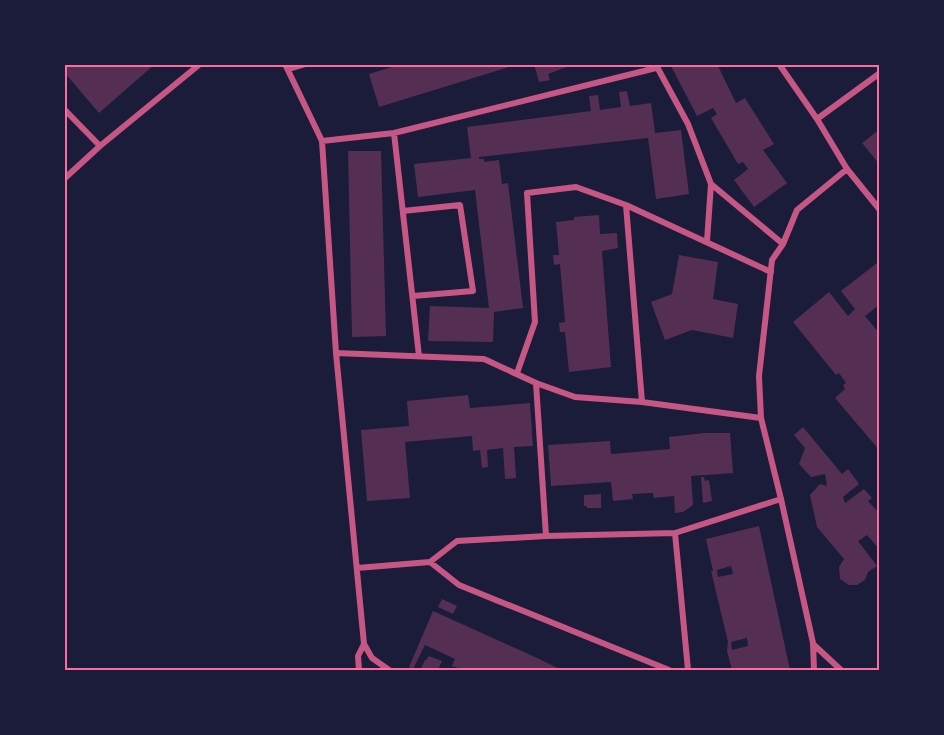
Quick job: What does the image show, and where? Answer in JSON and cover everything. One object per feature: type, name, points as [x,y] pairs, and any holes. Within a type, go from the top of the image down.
[{"type":"street","points":[[64,179],[100,146],[200,64]]},
{"type":"street","points":[[305,64],[287,67],[322,141],[336,352],[364,644],[372,658],[390,670]]},
{"type":"street","points":[[779,64],[817,119],[846,169],[879,210]]},
{"type":"street","points":[[322,141],[394,133],[656,66],[688,123],[711,184],[707,241]]},
{"type":"street","points":[[817,119],[879,73]]},
{"type":"street","points":[[64,109],[100,146]]},
{"type":"street","points":[[394,133],[419,356]]},
{"type":"street","points":[[814,670],[813,643],[781,499],[760,418],[759,376],[772,260],[783,244],[797,210],[846,169]]},
{"type":"street","points":[[711,184],[783,244]]},
{"type":"street","points":[[517,373],[535,322],[527,193],[576,187],[626,205],[771,272]]},
{"type":"street","points":[[403,211],[459,205],[473,291],[413,296]]},
{"type":"street","points":[[626,205],[642,402]]},
{"type":"street","points":[[336,352],[484,359],[536,384],[575,396],[642,402],[760,418]]},
{"type":"street","points":[[536,384],[546,536]]},
{"type":"street","points":[[357,568],[430,562],[457,541],[675,533],[781,499]]},
{"type":"street","points":[[675,533],[688,670]]},
{"type":"street","points":[[430,562],[459,585],[669,670]]},
{"type":"street","points":[[813,643],[841,670]]},
{"type":"street","points":[[359,670],[358,656],[364,644]]},
{"type":"building","points":[[64,64],[155,64],[99,113],[64,72]]},
{"type":"building","points":[[402,64],[516,65],[379,107],[369,74]]},
{"type":"building","points":[[534,64],[572,65],[548,74],[550,80],[539,82]]},
{"type":"building","points":[[670,64],[717,64],[736,103],[745,98],[774,144],[763,150],[787,183],[754,207],[734,180],[748,169],[743,162],[738,164],[711,118],[717,114],[713,108],[697,116]]},
{"type":"building","points":[[627,91],[630,106],[651,103],[655,133],[681,130],[689,194],[656,199],[648,138],[479,157],[479,159],[484,159],[484,162],[499,160],[502,184],[508,183],[523,308],[494,312],[493,342],[428,341],[430,306],[489,308],[475,190],[418,197],[414,164],[471,158],[467,127],[591,111],[589,96],[598,95],[600,110],[621,107],[619,92]]},
{"type":"building","points":[[880,129],[880,165],[862,143]]},
{"type":"building","points":[[348,151],[381,151],[386,336],[352,337]]},
{"type":"building","points":[[599,215],[600,234],[617,233],[618,248],[602,251],[611,367],[569,372],[565,332],[560,332],[559,323],[565,322],[560,264],[554,265],[553,255],[559,255],[556,222],[574,220],[574,217]]},
{"type":"building","points":[[679,255],[718,262],[713,299],[738,304],[733,338],[692,330],[665,340],[651,302],[672,294]]},
{"type":"building","points":[[877,263],[880,266],[880,304],[865,316],[880,334],[880,451],[835,398],[845,389],[843,385],[846,383],[839,373],[836,375],[793,322],[829,292],[848,316],[855,309],[841,291]]},
{"type":"building","points":[[468,395],[470,408],[530,403],[533,446],[514,447],[516,478],[505,479],[503,448],[487,450],[488,467],[482,468],[480,450],[473,451],[472,436],[405,442],[410,498],[367,501],[361,430],[409,426],[407,401]]},
{"type":"building","points":[[803,427],[842,474],[848,469],[859,484],[843,497],[845,503],[864,489],[872,498],[868,501],[880,514],[880,550],[867,535],[858,541],[877,566],[868,572],[865,580],[857,585],[849,585],[840,579],[839,567],[844,559],[817,527],[810,495],[820,484],[827,486],[825,474],[811,477],[799,464],[805,448],[794,435]]},
{"type":"building","points":[[730,433],[733,473],[691,476],[693,505],[683,512],[675,513],[674,496],[654,498],[653,493],[632,494],[633,499],[613,501],[611,482],[551,486],[548,445],[610,441],[611,454],[670,449],[669,437]]},
{"type":"building","points":[[701,477],[704,477],[705,481],[709,480],[712,501],[703,503]]},
{"type":"building","points":[[601,494],[601,508],[584,506],[584,495]]},
{"type":"building","points":[[759,526],[790,670],[732,670],[706,539]],"holes":[[[731,566],[733,574],[718,577],[717,570]],[[747,638],[748,646],[732,650],[731,642]]]},
{"type":"building","points":[[442,599],[457,606],[453,614],[438,607]]},
{"type":"building","points":[[433,611],[562,670],[464,670],[452,666],[455,659],[425,645],[413,669],[409,667]]},
{"type":"building","points":[[429,656],[442,661],[438,670],[420,670],[425,660]]}]
